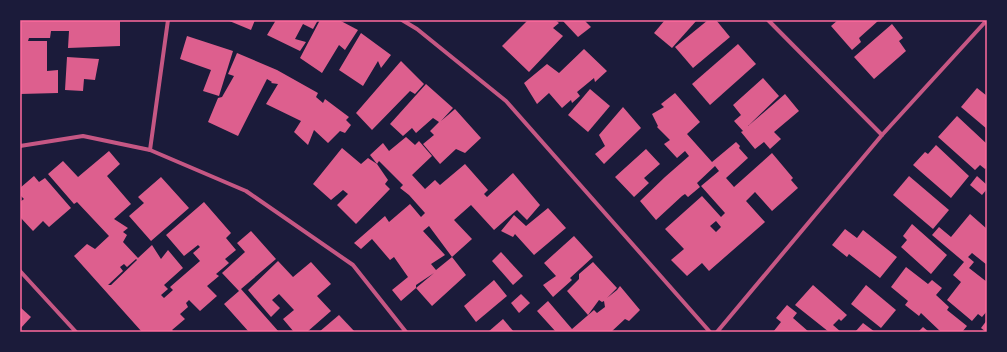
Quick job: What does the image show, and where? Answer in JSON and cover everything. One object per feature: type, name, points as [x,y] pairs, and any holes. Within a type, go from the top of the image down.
[{"type":"street","points":[[150,150],[168,20]]},
{"type":"street","points":[[402,20],[417,29],[506,101],[710,332]]},
{"type":"street","points":[[768,20],[882,135]]},
{"type":"street","points":[[717,332],[882,135],[987,20]]},
{"type":"street","points":[[20,146],[83,136],[150,150],[246,191],[353,265],[406,332]]},
{"type":"street","points":[[20,271],[76,332]]},
{"type":"building","points":[[20,20],[120,20],[120,46],[68,48],[69,31],[51,31],[50,38],[29,38],[28,41],[47,41],[47,71],[58,70],[58,93],[20,94]]},
{"type":"building","points":[[227,20],[255,20],[251,30]]},
{"type":"building","points":[[276,20],[318,20],[313,29],[303,24],[295,39],[306,42],[300,51],[267,35]]},
{"type":"building","points":[[320,20],[339,20],[358,30],[345,50],[339,45],[322,73],[300,58]]},
{"type":"building","points":[[528,20],[555,20],[559,23],[553,28],[563,36],[529,72],[502,46]]},
{"type":"building","points":[[562,20],[584,20],[591,27],[578,37]]},
{"type":"building","points":[[665,20],[697,20],[672,48],[654,33]]},
{"type":"building","points":[[708,20],[716,20],[730,37],[693,68],[675,47]]},
{"type":"building","points":[[838,20],[878,21],[859,38],[861,42],[852,50],[831,26]]},
{"type":"building","points":[[892,24],[903,38],[899,41],[906,51],[874,79],[854,57]]},
{"type":"building","points":[[361,33],[391,55],[381,68],[378,61],[363,86],[339,70]]},
{"type":"building","points":[[187,36],[233,51],[219,96],[203,91],[211,70],[180,59]]},
{"type":"building","points":[[738,44],[756,64],[710,105],[692,84]]},
{"type":"building","points":[[584,49],[607,71],[595,82],[594,78],[577,92],[580,96],[572,103],[571,100],[562,108],[549,93],[537,104],[524,83],[547,64],[559,73]]},
{"type":"building","points":[[237,53],[277,70],[318,93],[316,97],[323,103],[325,99],[349,117],[346,120],[351,125],[345,133],[340,131],[328,143],[314,130],[308,145],[294,132],[301,121],[266,104],[278,84],[271,83],[272,82],[267,79],[238,136],[208,122],[218,98],[222,97],[234,76],[228,74]]},
{"type":"building","points":[[67,57],[99,59],[95,80],[84,79],[83,91],[65,90]]},
{"type":"building","points":[[401,61],[424,84],[415,94],[410,91],[372,130],[356,113]]},
{"type":"building","points":[[763,78],[779,96],[748,126],[785,94],[799,111],[774,132],[781,139],[770,149],[764,142],[755,149],[734,121],[741,115],[733,105]]},
{"type":"building","points":[[426,84],[453,108],[441,121],[455,109],[481,138],[465,153],[456,149],[440,164],[423,144],[434,135],[430,131],[439,122],[433,118],[416,133],[412,128],[403,136],[390,124]]},
{"type":"building","points":[[977,88],[987,96],[987,129],[961,107]]},
{"type":"building","points":[[590,89],[610,106],[588,132],[568,115]]},
{"type":"building","points":[[675,93],[700,122],[687,134],[712,162],[736,142],[740,146],[739,148],[748,158],[726,178],[734,187],[772,153],[793,178],[791,180],[798,188],[772,211],[755,192],[746,201],[765,222],[709,271],[702,263],[687,276],[671,260],[684,249],[665,229],[702,196],[721,217],[725,213],[701,186],[719,171],[715,166],[697,183],[700,187],[688,197],[685,194],[682,196],[656,220],[640,201],[689,156],[685,151],[677,158],[664,144],[670,140],[657,127],[658,126],[652,114],[664,107],[661,104]],"holes":[[[716,221],[721,227],[716,232],[710,226]]]},
{"type":"building","points":[[623,107],[641,128],[604,164],[595,154],[605,146],[599,135]]},
{"type":"building","points":[[957,116],[987,144],[987,167],[985,169],[980,165],[975,170],[938,137]]},
{"type":"building","points":[[406,137],[415,145],[419,141],[432,156],[412,175],[425,189],[435,180],[440,185],[465,164],[488,190],[484,194],[487,197],[513,173],[540,205],[527,220],[517,210],[494,230],[471,205],[454,220],[472,239],[452,257],[466,275],[432,306],[416,288],[401,301],[392,290],[408,277],[394,257],[390,260],[372,239],[361,249],[354,243],[385,216],[389,222],[410,204],[421,217],[425,213],[409,195],[400,188],[403,185],[379,161],[377,164],[370,155],[383,143],[389,151]],"holes":[[[429,226],[452,257],[436,270],[431,264],[445,255],[423,231]],[[434,273],[416,288],[416,285]]]},
{"type":"building","points":[[936,145],[969,176],[951,198],[913,165],[925,152],[928,154]]},
{"type":"building","points":[[342,148],[361,164],[368,158],[377,164],[388,180],[385,184],[390,189],[356,224],[337,205],[348,194],[343,190],[331,200],[313,184]]},
{"type":"building","points":[[646,149],[660,164],[644,178],[649,183],[634,197],[615,177]]},
{"type":"building","points":[[109,151],[120,164],[107,176],[131,204],[114,219],[128,228],[123,232],[127,235],[123,242],[138,258],[152,245],[161,259],[168,250],[183,268],[164,285],[168,289],[161,295],[164,298],[173,290],[170,287],[200,261],[193,253],[200,247],[198,245],[184,256],[166,235],[204,202],[231,233],[226,238],[236,250],[225,259],[229,263],[216,274],[219,276],[207,286],[217,296],[200,311],[189,300],[186,303],[188,307],[180,314],[185,319],[172,330],[174,332],[142,332],[74,256],[87,244],[95,249],[109,236],[77,202],[74,204],[48,174],[63,161],[78,177]],"holes":[[[136,259],[137,260],[111,285],[108,285],[123,271],[120,267],[124,264],[127,267]]]},
{"type":"building","points":[[34,176],[39,182],[45,178],[71,208],[49,227],[43,221],[33,231],[20,217],[20,202],[24,199],[20,195],[20,188]]},
{"type":"building","points":[[909,176],[949,210],[933,229],[893,195]]},
{"type":"building","points":[[977,176],[987,185],[987,189],[982,195],[970,185]]},
{"type":"building","points":[[161,177],[189,208],[151,241],[129,216],[144,203],[138,197]]},
{"type":"building","points":[[548,208],[566,228],[534,255],[515,234],[513,237],[501,231],[514,215],[526,226]]},
{"type":"building","points":[[970,214],[987,229],[987,265],[972,253],[968,257],[974,262],[969,268],[987,282],[987,311],[982,317],[978,314],[972,321],[947,300],[961,282],[953,275],[964,262],[932,235],[939,227],[951,237]]},
{"type":"building","points":[[912,224],[947,255],[931,274],[901,247],[907,240],[903,236]]},
{"type":"building","points":[[845,229],[857,238],[863,230],[897,257],[880,278],[849,254],[847,257],[832,245]]},
{"type":"building","points":[[251,231],[276,259],[241,289],[279,332],[249,332],[224,304],[239,291],[222,273],[245,252],[237,243]]},
{"type":"building","points":[[574,236],[593,257],[570,278],[572,280],[553,297],[543,285],[556,276],[544,263]]},
{"type":"building","points":[[501,252],[523,276],[513,285],[492,261]]},
{"type":"building","points":[[278,261],[293,277],[311,262],[331,284],[317,296],[331,311],[307,332],[294,332],[283,319],[294,310],[279,294],[272,300],[280,308],[271,317],[248,290]]},
{"type":"building","points":[[593,262],[617,288],[607,298],[620,286],[640,310],[629,321],[625,319],[611,332],[556,332],[537,311],[548,301],[572,329],[594,310],[597,313],[605,307],[604,301],[602,302],[599,300],[588,315],[567,291],[579,279],[579,274]]},
{"type":"building","points":[[906,267],[928,284],[932,280],[942,288],[936,295],[949,307],[947,310],[967,326],[962,332],[941,332],[921,313],[919,316],[905,305],[908,301],[891,287]]},
{"type":"building","points":[[494,280],[507,296],[476,322],[464,306]]},
{"type":"building","points":[[813,285],[847,315],[841,321],[839,319],[833,325],[841,332],[829,332],[795,305]]},
{"type":"building","points":[[866,285],[896,310],[881,328],[851,304]]},
{"type":"building","points":[[521,294],[530,303],[519,313],[511,303]]},
{"type":"building","points":[[787,305],[797,313],[793,318],[809,332],[773,332],[781,322],[776,318]]},
{"type":"building","points":[[20,307],[31,317],[20,329]]},
{"type":"building","points":[[339,315],[355,332],[319,332]]},
{"type":"building","points":[[503,319],[514,332],[488,332]]},
{"type":"building","points":[[987,320],[987,332],[986,332],[981,328]]},
{"type":"building","points":[[863,323],[875,332],[855,332]]},
{"type":"building","points":[[923,327],[929,332],[918,332]]}]
